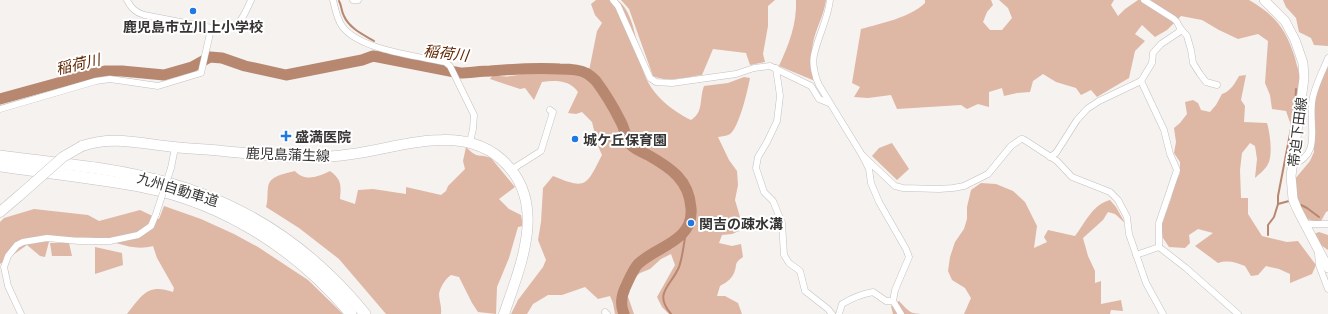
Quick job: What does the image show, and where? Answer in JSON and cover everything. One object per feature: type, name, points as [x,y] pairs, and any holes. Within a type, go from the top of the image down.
[{"type":"highway","name":"九州自動車道","points":[[0,156],[147,177],[191,190],[220,201],[260,222],[299,248],[333,278],[365,314]]},
{"type":"highway","name":"九州自動車道","points":[[0,166],[145,187],[174,195],[216,210],[254,230],[292,256],[326,286],[351,314]]},
{"type":"main road","name":"帯迫下田線","points":[[1264,0],[1285,21],[1295,40],[1304,63],[1304,78],[1292,164],[1293,199],[1305,227],[1328,268]]},
{"type":"main road","name":"鹿児島蒲生線","points":[[0,212],[63,157],[82,146],[93,142],[110,140],[132,141],[175,148],[314,158],[352,154],[441,140],[470,142],[489,150],[498,156],[511,170],[523,189],[528,211],[528,226],[521,262],[504,314]]},
{"type":"street","points":[[126,0],[130,7],[136,12],[144,15],[211,28],[228,29],[236,25],[243,18],[251,0]]},
{"type":"street","points":[[333,0],[343,27],[370,46],[444,62],[450,66],[474,115],[470,142]]},
{"type":"street","points":[[353,0],[358,0]]},
{"type":"street","points":[[613,0],[618,6],[650,78],[656,82],[672,83],[736,74],[765,66],[776,68],[811,86],[819,99],[829,103]]},
{"type":"street","points":[[830,0],[827,15],[813,56],[816,78],[829,103],[862,155],[869,169],[871,183],[879,202],[909,257],[895,290],[893,301],[901,314]]},
{"type":"street","points":[[1144,0],[1174,18],[1187,36],[1193,63],[1200,74],[1206,82],[1217,85]]},
{"type":"street","points":[[0,109],[110,78],[158,86],[201,73],[211,28]]},
{"type":"street","points":[[1050,157],[1062,146],[1077,120],[1087,109],[1098,101],[1140,81],[1152,63],[1153,53],[1161,44],[1179,32],[1180,28]]},
{"type":"street","points":[[1292,164],[1302,161],[1308,155],[1312,145],[1312,101],[1328,58]]},
{"type":"street","points":[[776,68],[780,96],[777,121],[758,157],[756,168],[764,192],[773,201],[782,223],[784,255],[789,263],[800,271],[805,291],[828,309],[832,314]]},
{"type":"street","points":[[1140,81],[1164,130],[1170,154],[1178,170],[1159,223],[1159,247]]},
{"type":"street","points":[[511,170],[541,151],[553,112],[550,110]]},
{"type":"street","points":[[862,155],[895,186],[939,190],[960,187],[988,174],[1011,146],[1023,139],[1057,162],[1072,178],[1110,192],[1118,200],[1127,217],[1129,234],[1146,283],[1163,314]]},
{"type":"street","points":[[22,314],[8,286],[4,268],[8,256],[18,245],[24,242],[47,238],[79,241],[110,241],[138,235],[150,226],[156,214],[171,168],[175,148]]},
{"type":"street","points":[[1305,227],[1309,224],[1328,224]]},
{"type":"street","points":[[1136,255],[1159,247]]},
{"type":"street","points":[[1159,247],[1186,268],[1238,314]]},
{"type":"street","points":[[1318,250],[1320,265],[1328,290]]},
{"type":"street","points":[[839,314],[842,304],[863,294],[873,292],[886,301],[893,301]]},
{"type":"shaded area","points":[[596,0],[617,0],[623,6],[632,23],[647,81],[663,101],[677,112],[691,120],[700,109],[704,86],[728,83],[744,77],[750,78],[743,108],[737,124],[729,135],[718,137],[729,160],[737,171],[738,185],[735,200],[740,217],[739,231],[732,234],[722,235],[719,243],[732,246],[741,244],[743,257],[737,263],[731,278],[720,286],[717,296],[725,296],[738,303],[742,314],[669,314],[662,307],[657,297],[675,265],[671,254],[661,259],[650,269],[640,273],[632,280],[627,294],[634,314],[615,314],[610,296],[598,299],[585,287],[562,295],[548,295],[533,304],[527,314],[511,314],[518,300],[543,267],[546,260],[538,240],[541,222],[543,188],[553,176],[573,183],[579,184],[584,182],[592,173],[602,155],[598,146],[592,122],[582,112],[576,114],[568,113],[578,92],[571,85],[557,81],[542,82],[534,100],[525,88],[520,89],[490,79],[493,75],[514,76],[521,74],[531,67],[542,63],[563,64],[589,71],[597,31],[602,23],[595,15],[591,4]]},
{"type":"shaded area","points":[[621,0],[775,0],[768,6],[768,26],[763,54],[765,62],[750,65],[746,53],[713,49],[702,75],[671,79],[653,76],[629,9]]},
{"type":"shaded area","points":[[796,0],[826,0],[812,48],[812,62],[815,81],[779,66],[792,34]]},
{"type":"shaded area","points":[[925,0],[991,0],[993,5],[987,12],[983,22],[990,30],[1002,30],[1012,18],[1008,8],[999,0],[1114,0],[1111,5],[1118,16],[1138,0],[1249,0],[1273,17],[1288,39],[1292,48],[1299,73],[1299,94],[1293,131],[1286,111],[1272,109],[1270,95],[1265,83],[1268,41],[1258,34],[1238,39],[1202,20],[1181,16],[1167,30],[1155,37],[1142,25],[1135,34],[1145,41],[1135,51],[1129,78],[1097,97],[1091,90],[1081,95],[1076,88],[1056,82],[1043,74],[1033,81],[1030,92],[1004,96],[1002,88],[989,92],[989,107],[978,104],[967,109],[961,105],[897,109],[891,95],[868,98],[854,97],[860,87],[852,83],[861,29],[911,13],[925,3]]},
{"type":"shaded area","points":[[1283,0],[1328,0],[1328,46],[1314,45],[1311,38],[1299,32],[1296,18],[1286,7]]},
{"type":"shaded area","points":[[1328,61],[1328,211],[1320,223],[1304,218],[1296,200],[1295,179],[1310,161],[1314,152],[1314,97]]},
{"type":"shaded area","points":[[1246,75],[1241,100],[1245,106],[1244,122],[1267,123],[1271,150],[1270,160],[1267,166],[1255,178],[1257,159],[1255,146],[1250,143],[1242,153],[1240,170],[1241,198],[1248,198],[1248,214],[1262,236],[1287,242],[1298,241],[1316,265],[1312,274],[1290,283],[1290,274],[1279,269],[1266,266],[1258,275],[1251,276],[1245,266],[1238,263],[1218,263],[1195,246],[1213,233],[1198,229],[1189,235],[1190,243],[1185,248],[1169,247],[1163,238],[1161,226],[1174,186],[1180,173],[1180,162],[1174,153],[1176,142],[1174,128],[1187,114],[1185,102],[1193,100],[1198,103],[1201,110],[1210,112],[1222,94],[1230,89],[1239,76]]},
{"type":"shaded area","points":[[892,143],[909,169],[897,180],[872,156],[879,148]]},
{"type":"shaded area","points":[[466,147],[476,155],[491,158],[515,187],[499,199],[509,209],[521,215],[523,226],[518,227],[509,258],[497,287],[496,314],[478,312],[459,277],[451,275],[447,278],[439,294],[441,314],[386,314],[339,259],[299,228],[266,207],[268,188],[271,180],[278,176],[295,171],[303,176],[316,177],[330,171],[339,180],[341,190],[340,199],[355,204],[358,190],[373,189],[406,194],[406,187],[441,195],[465,169],[463,161]]},
{"type":"shaded area","points":[[981,183],[996,184],[1013,191],[1025,202],[1037,226],[1034,248],[1047,242],[1044,237],[1048,230],[1075,236],[1094,210],[1099,205],[1110,200],[1116,207],[1125,223],[1115,214],[1108,212],[1103,220],[1083,238],[1088,256],[1095,271],[1095,283],[1101,281],[1101,304],[1121,300],[1123,311],[1111,310],[1110,314],[964,314],[971,298],[965,288],[952,280],[948,271],[950,257],[955,242],[964,229],[967,219],[967,207],[971,190]]},
{"type":"shaded area","points":[[164,206],[201,219],[258,247],[308,280],[343,314],[127,314],[146,292],[157,289],[173,292],[174,288],[157,258],[153,246],[137,248],[89,237],[50,238],[45,257],[40,256],[27,245],[0,264],[0,222],[4,218],[34,209],[88,215],[99,221],[140,210],[159,219]]},
{"type":"shaded area","points":[[1319,232],[1328,235],[1328,250],[1319,244],[1314,234]]},
{"type":"shaded area","points":[[50,243],[69,243],[72,256],[52,256]]},
{"type":"shaded area","points":[[95,247],[122,253],[123,265],[95,274]]},
{"type":"shaded area","points":[[899,301],[906,309],[918,314],[893,314],[891,306]]},
{"type":"waterway","points":[[339,1],[343,14],[349,24],[357,31],[374,41]]},
{"type":"waterway","name":"稲荷川","points":[[379,52],[381,58]]},
{"type":"waterway","name":"稲荷川","points":[[0,99],[106,71],[164,75],[192,67],[210,57],[222,58],[245,66],[286,75],[362,60],[373,56],[460,73],[534,69],[570,69],[583,72],[596,81],[606,96],[615,111],[630,144],[671,170],[683,182],[690,198],[690,219],[687,228],[673,242],[638,264],[632,273],[622,298],[624,314]]},
{"type":"waterway","points":[[1278,204],[1278,196],[1295,108],[1296,89]]},
{"type":"waterway","points":[[1268,235],[1268,225],[1274,217],[1278,204],[1289,201]]},
{"type":"waterway","points":[[1301,205],[1319,217]]},
{"type":"waterway","points":[[671,314],[666,307],[664,295],[665,290],[679,267],[686,231]]},
{"type":"place","name":"鹿児島市立川上小学校","points":[[193,11]]},
{"type":"place","name":"盛満医院","points":[[286,136]]},
{"type":"place","name":"城ケ丘保育園","points":[[575,139]]},
{"type":"place","name":"関吉の疎水溝","points":[[691,223]]}]
